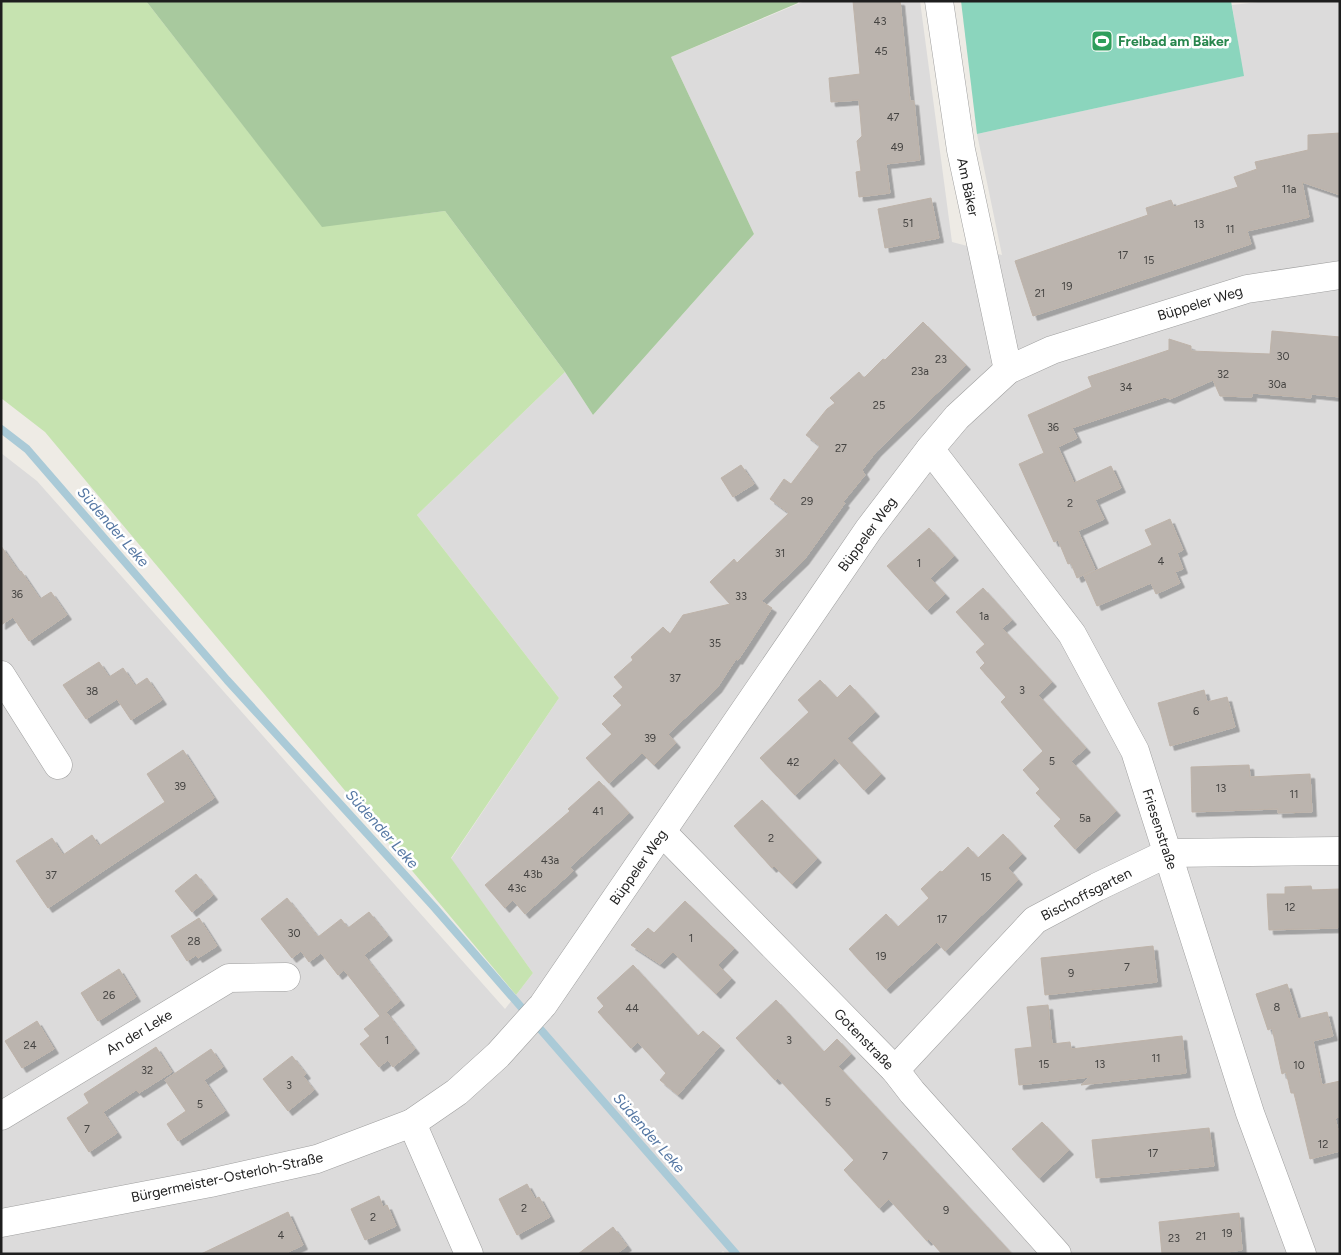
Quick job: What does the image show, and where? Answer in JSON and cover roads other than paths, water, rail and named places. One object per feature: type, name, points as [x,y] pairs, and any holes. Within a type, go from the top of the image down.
[{"type":"street","name":"Am Bäker","points":[[939,1],[961,150],[1008,370]]},
{"type":"street","name":"Büppeler Weg","points":[[546,1001],[869,530],[957,417],[1008,370],[1052,350],[1246,288],[1340,275]]},
{"type":"street","name":"Friesenstraße","points":[[930,450],[1072,634],[1135,751],[1250,1113],[1302,1254]]},
{"type":"street","points":[[1,675],[58,765]]},
{"type":"street","name":"Gotenstraße","points":[[662,832],[895,1070],[912,1092],[1057,1254]]},
{"type":"street","name":"Bischoffsgarten","points":[[895,1070],[1035,920],[1097,887],[1168,853],[1340,851]]},
{"type":"street","name":"An der Leke","points":[[1,1116],[229,978],[286,977]]},
{"type":"street","name":"Bürgermeister-Osterloh-Straße","points":[[1,1223],[210,1183],[317,1159],[412,1124],[457,1092],[513,1039],[546,1001]]},
{"type":"street","points":[[412,1124],[469,1254]]},
{"type":"waterway","name":"Südender Leke","points":[[1,429],[27,449],[227,680],[434,907],[736,1254]]},
{"type":"place","name":"Freibad am Bäker","points":[[1102,41]]}]
